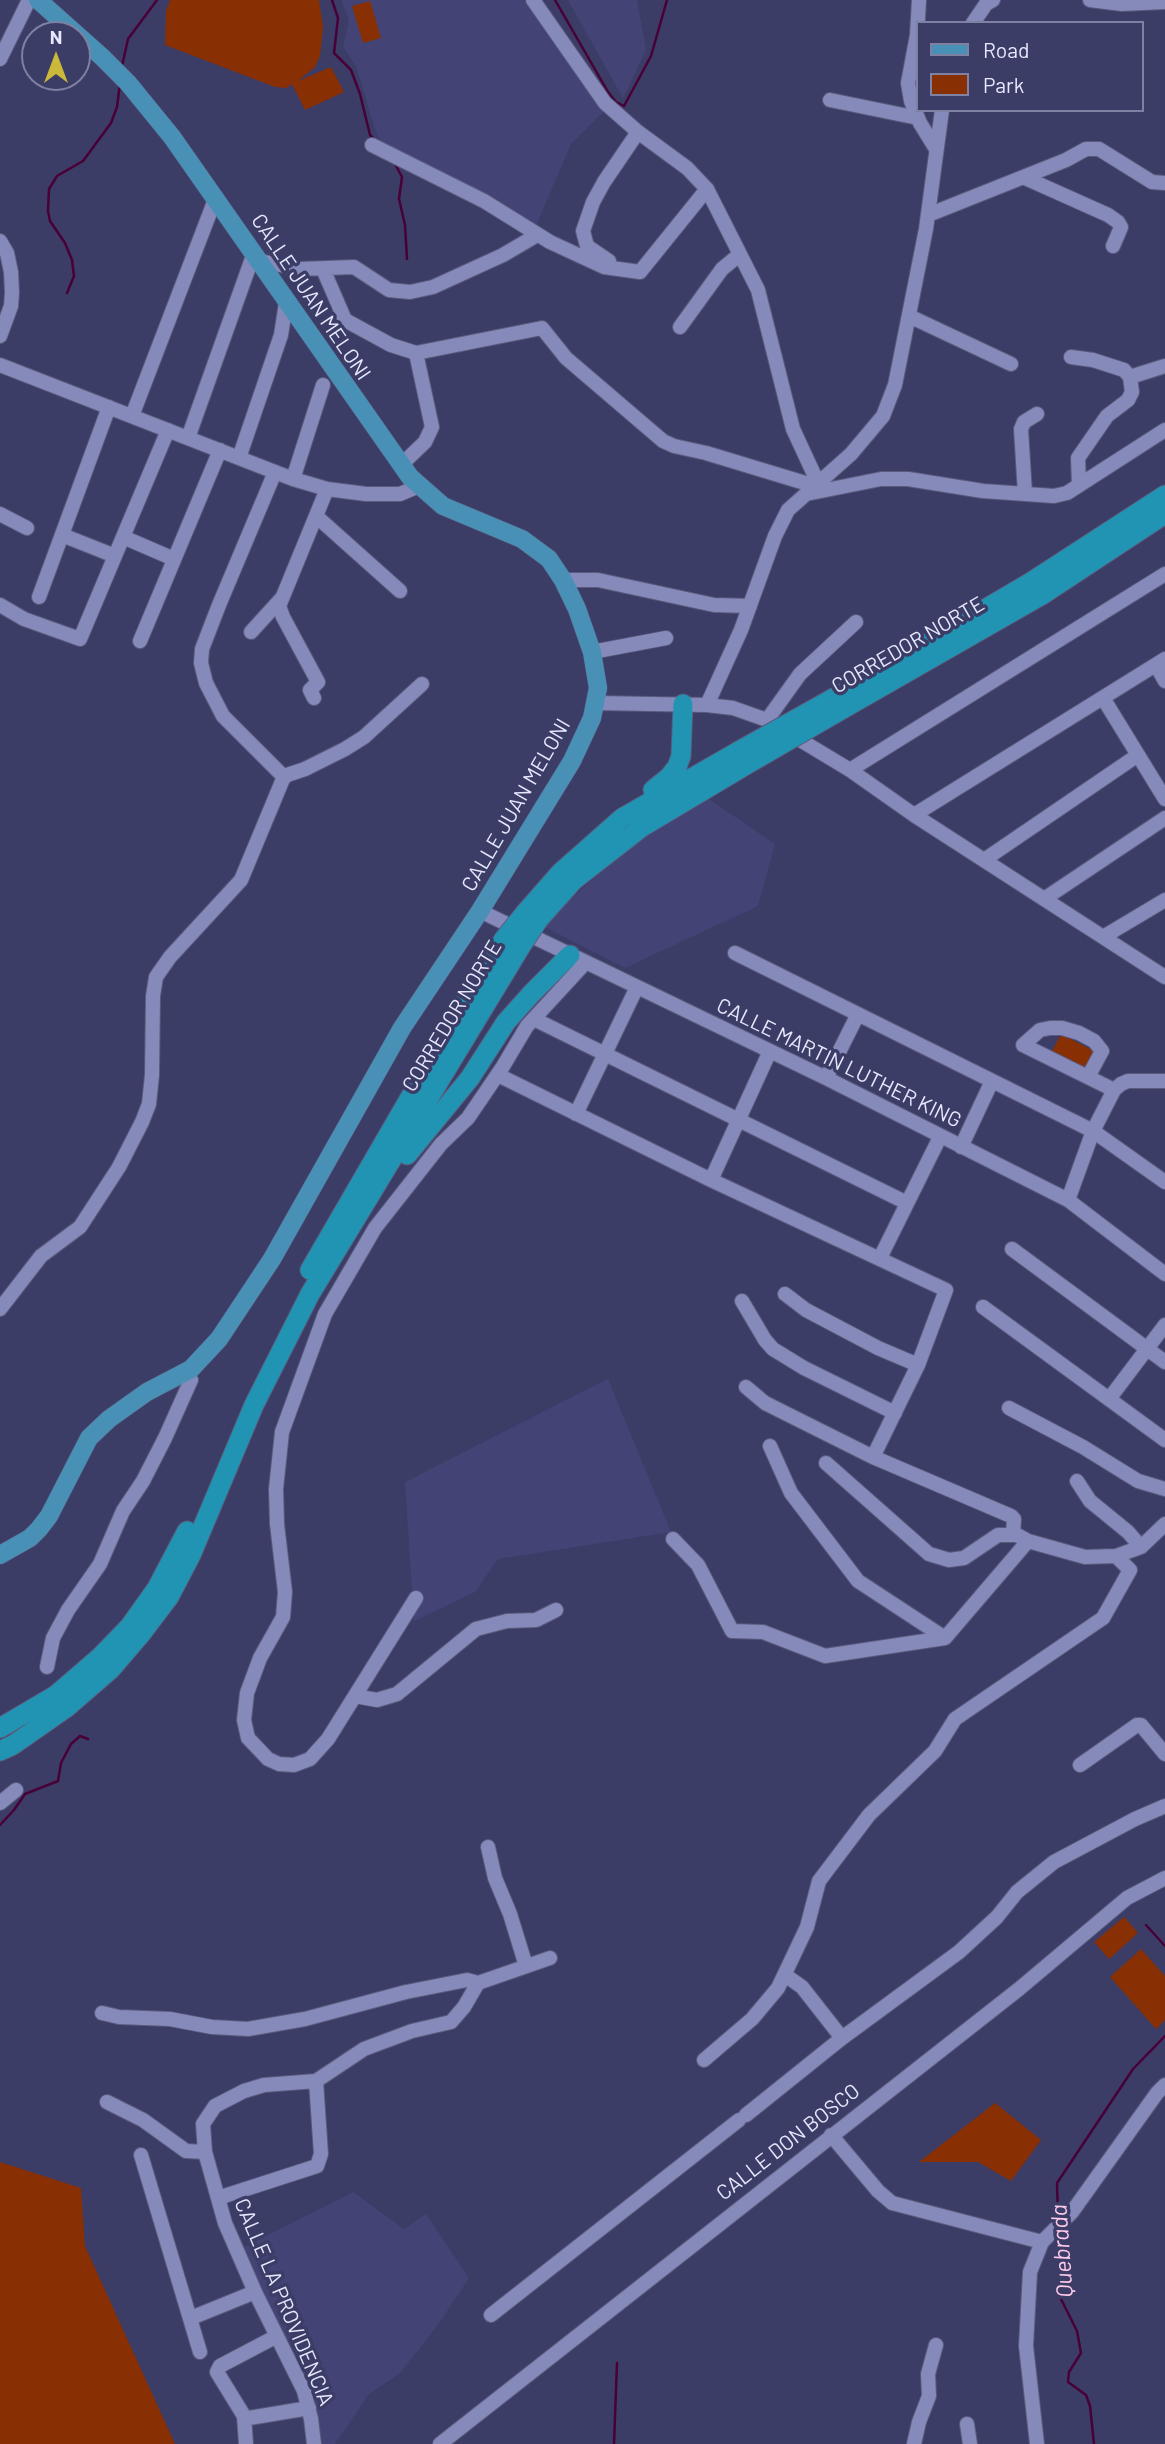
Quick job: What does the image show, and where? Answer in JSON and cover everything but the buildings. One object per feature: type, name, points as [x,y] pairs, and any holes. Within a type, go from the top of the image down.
[{"type":"highway","name":"CORREDOR NORTE","points":[[844,700],[1165,495]]},
{"type":"highway","name":"CORREDOR NORTE","points":[[0,1728],[56,1695],[99,1658],[130,1626],[157,1588],[180,1547],[269,1345],[466,1001],[513,942],[561,872],[622,818],[742,759],[844,700],[1042,594],[1165,514]]},
{"type":"highway","points":[[622,818],[677,767],[681,755],[683,705]]},
{"type":"highway","name":"CORREDOR NORTE","points":[[532,916],[642,827],[742,759]]},
{"type":"highway","name":"CORREDOR NORTE","points":[[0,1751],[66,1708],[111,1669],[169,1597],[191,1555],[254,1405],[280,1351],[310,1294],[366,1204],[513,942]]},
{"type":"highway","points":[[366,1204],[470,1078],[506,1022],[531,993],[578,959]]},
{"type":"main road","name":"CALLE JUAN MELONI","points":[[0,1555],[30,1538],[49,1516],[89,1438],[109,1419],[147,1392],[185,1372],[219,1339],[272,1259],[402,1028],[480,911],[572,761],[592,718],[598,688],[592,652],[577,609],[549,559],[522,539],[443,506],[419,486],[401,466],[172,137],[126,81],[38,0]]},
{"type":"street","points":[[0,59],[4,40],[29,0]]},
{"type":"street","points":[[533,0],[605,103],[638,132],[687,168],[707,189],[758,290],[793,429],[813,488]]},
{"type":"street","points":[[918,21],[919,0]]},
{"type":"street","points":[[1090,0],[1122,4],[1165,2]]},
{"type":"street","points":[[974,21],[989,1]]},
{"type":"street","points":[[916,40],[908,83],[911,101],[936,149]]},
{"type":"street","points":[[830,100],[918,118]]},
{"type":"street","points":[[707,705],[788,510],[851,454],[883,416],[895,385],[909,317],[928,215],[942,112]]},
{"type":"street","points":[[638,132],[604,182],[593,202],[583,231],[587,246],[596,253],[609,261],[640,272]]},
{"type":"street","points":[[379,149],[484,201],[537,234],[604,267],[640,272]]},
{"type":"street","points":[[928,215],[1086,149],[1099,149],[1153,182],[1165,183]]},
{"type":"street","points":[[1023,177],[1118,222],[1121,227],[1112,246]]},
{"type":"street","points":[[640,272],[707,189]]},
{"type":"street","points":[[132,416],[216,197]]},
{"type":"street","points":[[188,438],[257,257],[300,269],[354,267],[389,290],[410,292],[444,282],[503,255],[537,234]]},
{"type":"street","points":[[0,241],[7,253],[12,293],[11,306],[0,336]]},
{"type":"street","points":[[680,327],[716,277],[740,255]]},
{"type":"street","points":[[323,269],[345,320],[391,345],[416,353],[542,328],[566,358],[663,441],[813,488],[881,479],[908,479],[984,491],[1054,496],[1067,493],[1165,430]]},
{"type":"street","points":[[239,458],[281,335],[286,303]]},
{"type":"street","points":[[909,317],[1011,364]]},
{"type":"street","points":[[401,466],[425,442],[432,427],[416,353]]},
{"type":"street","points":[[1071,357],[1114,366],[1128,372],[1130,377],[1131,397],[1107,416],[1078,458],[1079,485]]},
{"type":"street","points":[[1130,377],[1165,366]]},
{"type":"street","points":[[6,367],[293,479],[327,489],[389,494],[409,492],[419,486]]},
{"type":"street","points":[[293,479],[323,385]]},
{"type":"street","points":[[39,597],[109,407]]},
{"type":"street","points":[[1025,494],[1021,429],[1024,422],[1037,414]]},
{"type":"street","points":[[0,605],[24,620],[80,639],[168,430]]},
{"type":"street","points":[[140,641],[220,450]]},
{"type":"street","points":[[275,472],[219,605],[202,649],[201,663],[206,683],[223,716],[284,777]]},
{"type":"street","points":[[314,698],[310,690],[318,682],[279,606],[327,489]]},
{"type":"street","points":[[0,514],[27,528]]},
{"type":"street","points":[[316,516],[400,591]]},
{"type":"street","points":[[62,535],[115,556]]},
{"type":"street","points":[[123,537],[174,559]]},
{"type":"street","points":[[850,770],[1165,574]]},
{"type":"street","points":[[563,580],[598,580],[714,605],[750,606]]},
{"type":"street","points":[[251,632],[282,598]]},
{"type":"street","points":[[767,720],[800,674],[856,622]]},
{"type":"street","points":[[592,652],[666,638]]},
{"type":"street","points":[[914,815],[1160,662],[1165,681]]},
{"type":"street","points":[[0,1309],[41,1256],[80,1227],[119,1167],[149,1104],[156,977],[170,957],[241,880],[284,777],[345,749],[364,737],[422,684]]},
{"type":"street","points":[[1103,698],[1165,799]]},
{"type":"street","points":[[596,703],[707,705],[733,708],[767,720],[850,770],[914,815],[1165,976]]},
{"type":"street","points":[[984,860],[1138,755]]},
{"type":"street","points":[[1044,899],[1165,818]]},
{"type":"street","points":[[1103,937],[1165,900]]},
{"type":"street","name":"CALLE MARTIN LUTHER KING","points":[[480,911],[826,1078],[1068,1200],[1165,1274]]},
{"type":"street","points":[[735,953],[1093,1131],[1165,1182]]},
{"type":"street","points":[[416,1598],[328,1739],[310,1759],[294,1765],[279,1764],[268,1759],[248,1738],[244,1720],[247,1693],[260,1658],[283,1617],[285,1592],[276,1489],[282,1432],[325,1314],[375,1228],[441,1144],[468,1118],[498,1075],[522,1033],[578,959]]},
{"type":"street","points":[[576,1114],[637,987]]},
{"type":"street","points":[[826,1078],[858,1014]]},
{"type":"street","points":[[534,1019],[907,1203]]},
{"type":"street","points":[[1088,1077],[1102,1051],[1094,1041],[1079,1032],[1062,1028],[1040,1030],[1023,1045],[1114,1090]]},
{"type":"street","points":[[711,1180],[770,1051]]},
{"type":"street","points":[[498,1075],[711,1180],[946,1290],[918,1365],[873,1458]]},
{"type":"street","points":[[961,1147],[992,1081]]},
{"type":"street","points":[[1068,1200],[1093,1131],[1114,1090],[1128,1081],[1165,1081]]},
{"type":"street","points":[[880,1258],[940,1137]]},
{"type":"street","points":[[1013,1249],[1165,1362]]},
{"type":"street","points":[[785,1294],[806,1310],[878,1348],[918,1365]]},
{"type":"street","points":[[742,1301],[773,1349],[804,1368],[895,1413]]},
{"type":"street","points":[[983,1307],[1165,1440]]},
{"type":"street","points":[[1109,1399],[1165,1325]]},
{"type":"street","points":[[47,1667],[53,1638],[68,1610],[100,1564],[123,1511],[165,1438],[191,1380],[185,1372]]},
{"type":"street","points":[[746,1387],[765,1403],[873,1458],[1011,1516],[1014,1519],[1013,1535]]},
{"type":"street","points":[[1009,1408],[1083,1447],[1138,1481],[1165,1489]]},
{"type":"street","points":[[770,1446],[791,1493],[858,1581],[945,1638]]},
{"type":"street","points":[[826,1463],[929,1553],[949,1560],[964,1558],[998,1535],[1013,1535],[1086,1557],[1116,1556],[1141,1547],[1165,1524]]},
{"type":"street","points":[[1077,1481],[1090,1501],[1128,1532],[1141,1547]]},
{"type":"street","points":[[673,1539],[698,1565],[732,1631],[764,1632],[825,1656],[945,1638],[1028,1541]]},
{"type":"street","points":[[704,2060],[752,2019],[778,1988],[807,1927],[819,1881],[869,1815],[935,1751],[955,1719],[1103,1618],[1129,1570],[1116,1556]]},
{"type":"street","points":[[355,1696],[377,1700],[397,1694],[476,1629],[507,1621],[536,1620],[555,1610]]},
{"type":"street","points":[[1080,1766],[1137,1726],[1141,1726],[1165,1754]]},
{"type":"street","points":[[0,1803],[16,1790]]},
{"type":"street","points":[[491,2315],[842,2038],[959,1952],[997,1917],[1017,1892],[1054,1861],[1135,1819],[1165,1807]]},
{"type":"street","points":[[488,1847],[495,1878],[510,1914],[526,1966]]},
{"type":"street","name":"CALLE DON BOSCO","points":[[440,2444],[1019,1989],[1127,1898],[1165,1878]]},
{"type":"street","points":[[102,2013],[119,2017],[170,2019],[212,2027],[248,2029],[306,2019],[406,1992],[467,1980],[478,1983],[550,1958]]},
{"type":"street","points":[[785,1975],[798,1983],[842,2038]]},
{"type":"street","name":"CALLE LA PROVIDENCIA","points":[[314,2444],[304,2391],[234,2245],[205,2152],[204,2124],[212,2109],[244,2091],[264,2085],[316,2081],[363,2049],[412,2031],[451,2022],[464,2007],[478,1983]]},
{"type":"street","points":[[218,2198],[317,2166],[321,2161],[321,2154],[316,2081]]},
{"type":"street","points":[[1037,2444],[1026,2346],[1030,2272],[1042,2242],[1072,2212],[1165,2085]]},
{"type":"street","points":[[107,2102],[143,2120],[186,2151],[205,2152]]},
{"type":"street","points":[[831,2135],[878,2191],[892,2203],[1042,2242]]},
{"type":"street","points":[[141,2155],[200,2352]]},
{"type":"street","points":[[191,2318],[255,2292]]},
{"type":"street","points":[[246,2444],[244,2416],[218,2369],[277,2336]]},
{"type":"street","points":[[914,2444],[929,2396],[928,2374],[936,2345]]},
{"type":"street","points":[[244,2416],[249,2418],[309,2408]]},
{"type":"street","points":[[967,2424],[970,2444]]},
{"type":"shaded area","points":[[341,0],[524,0],[604,111],[571,144],[535,228],[382,144],[356,66],[343,47],[349,20]]},
{"type":"shaded area","points":[[568,0],[637,0],[646,50],[623,98]]},
{"type":"shaded area","points":[[706,797],[775,844],[758,906],[625,968],[545,927],[556,912],[628,848]]},
{"type":"shaded area","points":[[608,1379],[671,1532],[498,1559],[475,1592],[414,1621],[405,1482]]},
{"type":"shaded area","points":[[353,2192],[404,2229],[426,2214],[469,2278],[437,2326],[400,2373],[369,2394],[335,2444],[320,2444],[316,2409],[300,2365],[242,2248]]},
{"type":"green space","points":[[170,0],[319,0],[323,27],[320,56],[315,67],[298,81],[331,67],[344,92],[305,110],[292,84],[287,88],[275,87],[165,45],[166,11]]},
{"type":"green space","points":[[370,1],[381,38],[363,43],[352,6]]},
{"type":"green space","points":[[1061,1034],[1094,1051],[1084,1070],[1051,1053]]},
{"type":"green space","points":[[1124,1917],[1138,1933],[1109,1959],[1094,1942]]},
{"type":"green space","points":[[1141,1949],[1165,1976],[1165,2020],[1156,2029],[1110,1977]]},
{"type":"green space","points":[[995,2103],[1041,2140],[1011,2181],[978,2162],[919,2162]]},
{"type":"green space","points":[[0,2162],[81,2188],[85,2246],[175,2444],[0,2444]]},
{"type":"waterway","points":[[122,66],[128,39],[157,0]]},
{"type":"waterway","points":[[332,0],[338,18],[334,53],[351,70],[370,135],[375,140]]},
{"type":"waterway","points":[[555,0],[608,92],[616,102],[624,106],[651,56],[667,0]]},
{"type":"waterway","points":[[67,293],[74,276],[72,260],[65,243],[50,221],[49,189],[57,176],[83,161],[111,123],[117,107],[120,83]]},
{"type":"waterway","points":[[395,164],[402,177],[399,199],[405,225],[407,259]]},
{"type":"waterway","points":[[0,1825],[25,1794],[58,1781],[61,1763],[71,1744],[80,1736],[88,1739]]},
{"type":"waterway","name":"Quebrada","points":[[1146,1925],[1165,1946]]},
{"type":"waterway","name":"Quebrada","points":[[1058,2217],[1057,2183],[1133,2069],[1165,2036]]},
{"type":"waterway","name":"Quebrada","points":[[1060,2231],[1060,2263],[1064,2275],[1061,2299],[1077,2331],[1081,2353],[1069,2372],[1068,2382],[1086,2395],[1090,2406],[1094,2444]]},
{"type":"waterway","name":"Quebrada","points":[[614,2444],[617,2363]]}]
